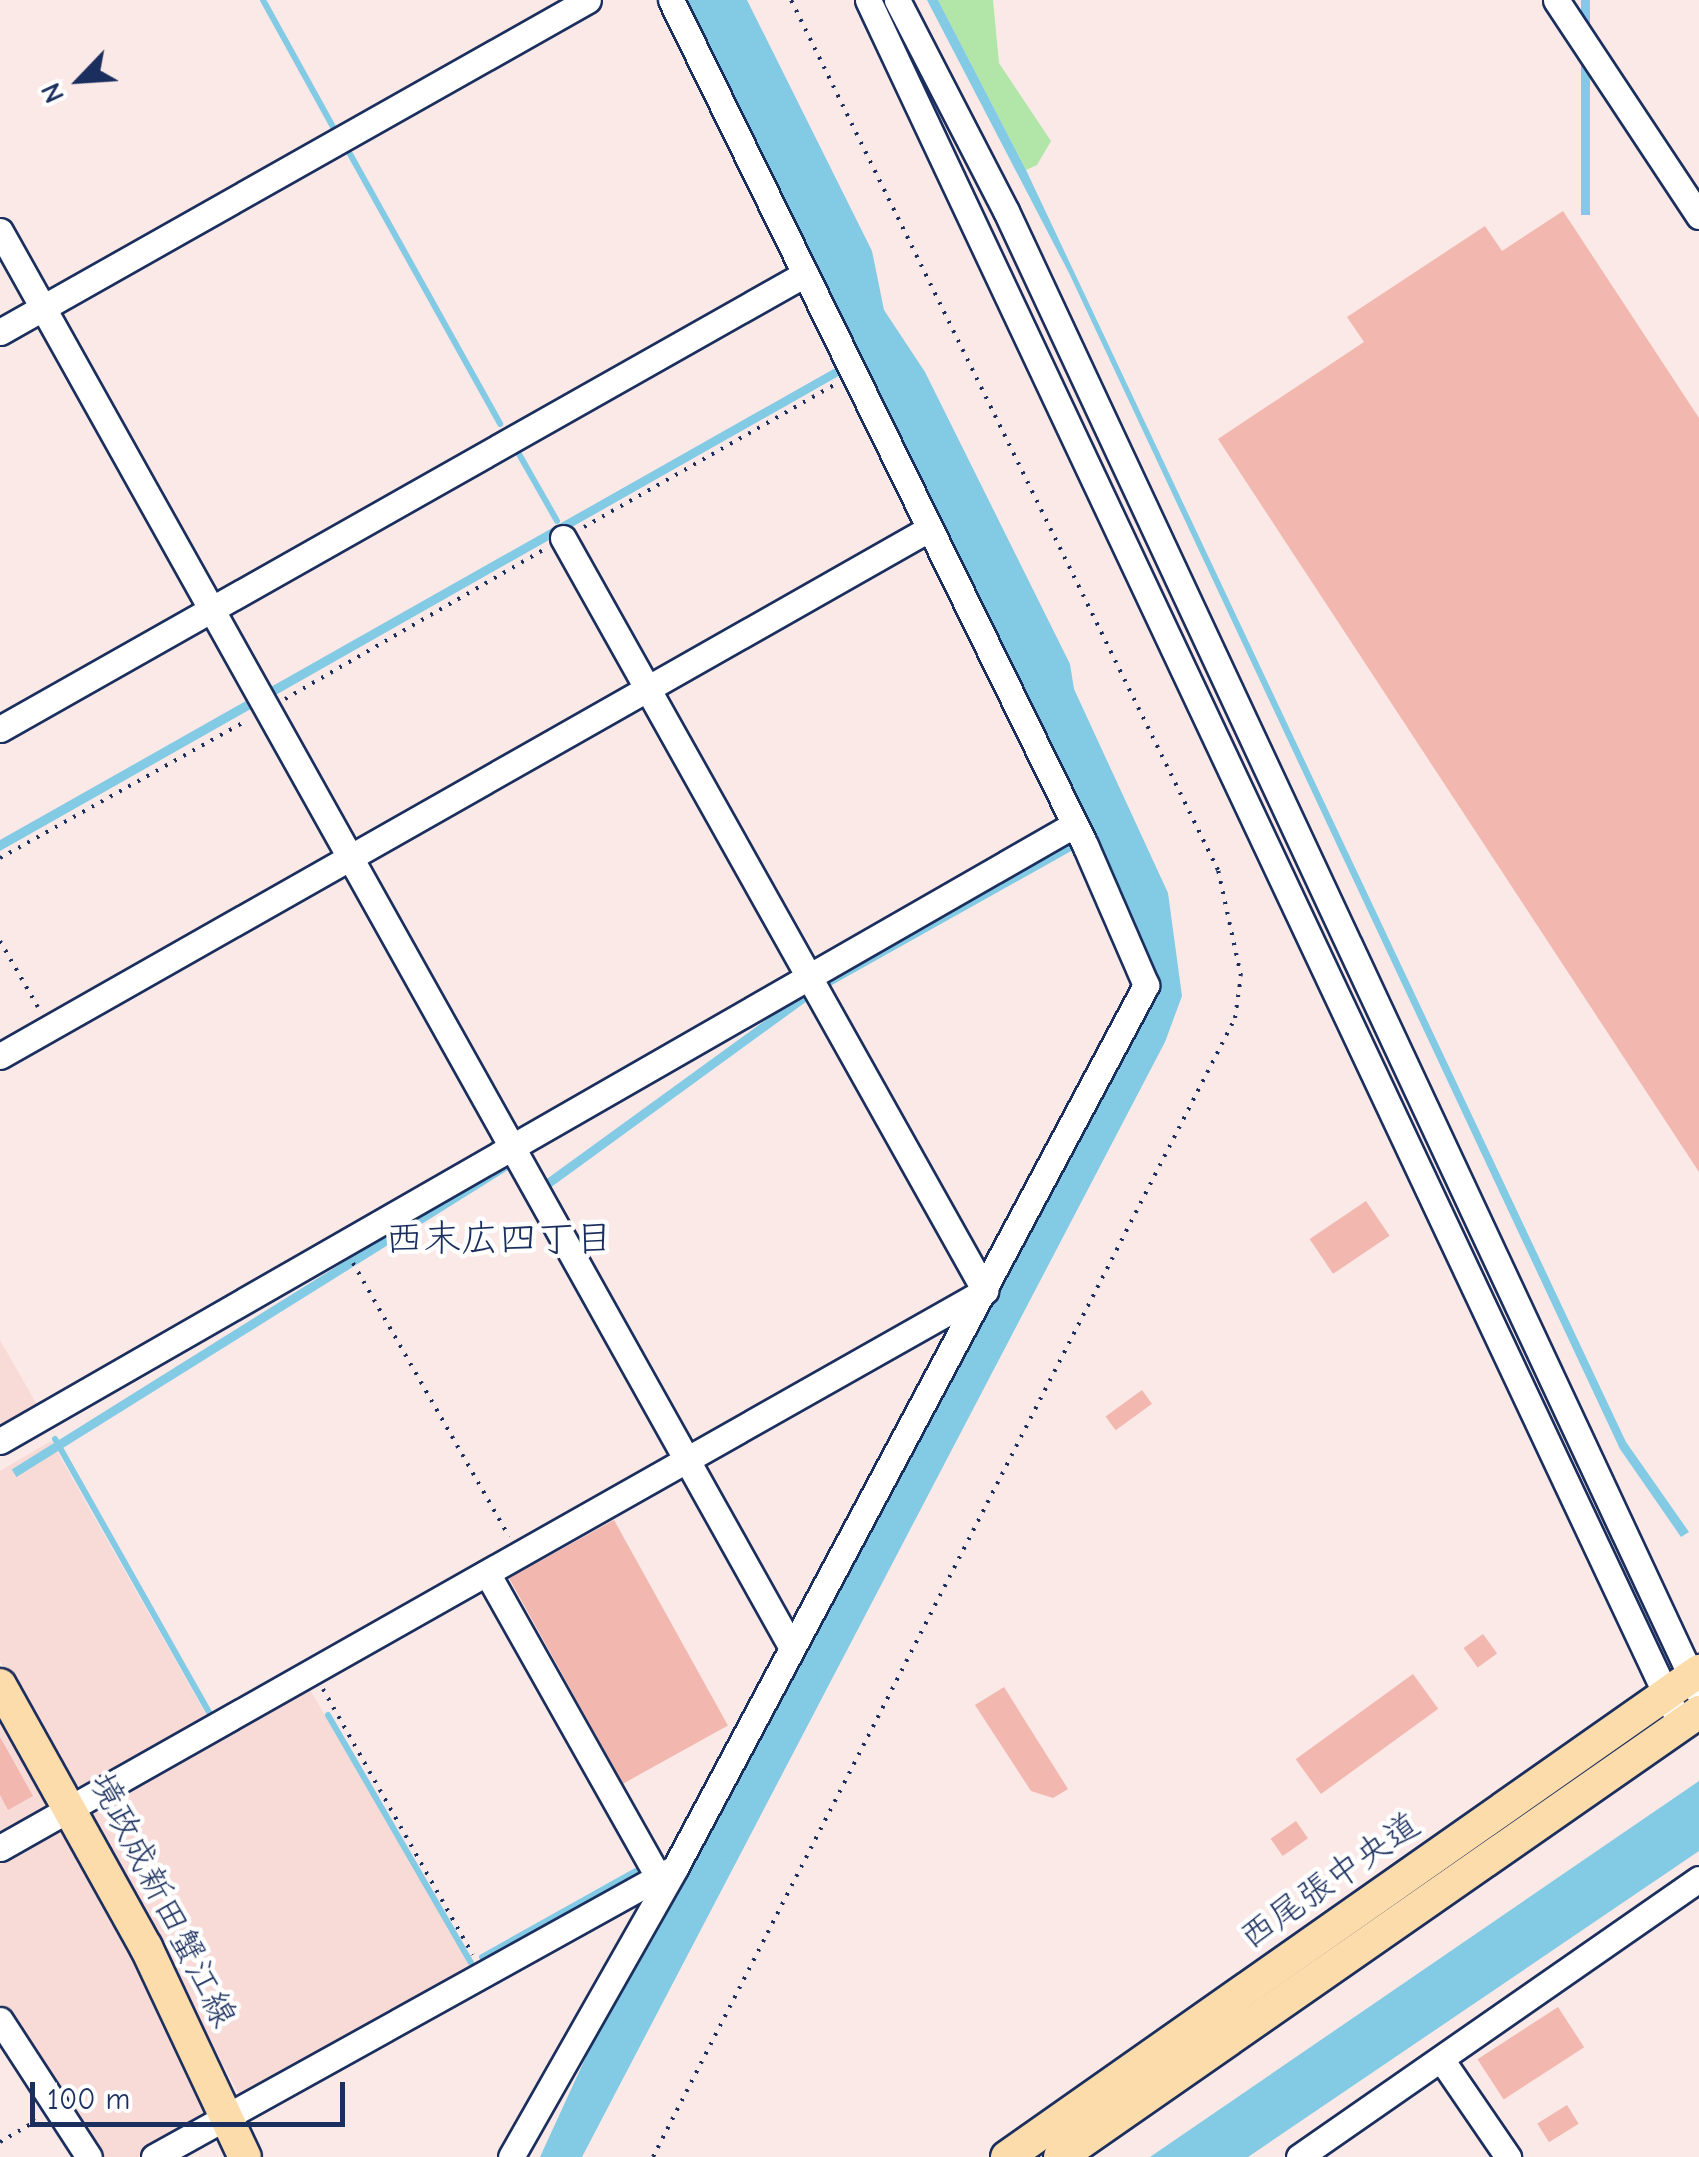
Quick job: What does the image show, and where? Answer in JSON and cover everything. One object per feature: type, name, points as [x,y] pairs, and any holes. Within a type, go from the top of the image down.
[{"type":"main road","name":"西尾張中央道","points":[[1026,2152],[1689,1684]]},
{"type":"main road","name":"境政成新田蟹江線","points":[[0,1685],[73,1807],[245,2157]]},
{"type":"main road","name":"西尾張中央道","points":[[1060,2157],[1690,1718]]},
{"type":"street","points":[[0,332],[588,0]]},
{"type":"street","points":[[511,2157],[792,1648],[1146,985],[1079,833],[670,0]]},
{"type":"street","points":[[868,0],[1689,1684]]},
{"type":"street","points":[[897,0],[1006,211],[1689,1684],[1690,1718]]},
{"type":"street","points":[[1556,0],[1699,216]]},
{"type":"street","points":[[0,231],[792,1648]]},
{"type":"street","points":[[0,729],[805,274]]},
{"type":"street","points":[[0,1056],[929,530]]},
{"type":"street","points":[[564,538],[985,1291]]},
{"type":"street","points":[[0,1441],[808,977],[1079,833]]},
{"type":"street","points":[[0,1848],[985,1291]]},
{"type":"street","points":[[487,1573],[667,1872]]},
{"type":"street","points":[[154,2157],[667,1872]]},
{"type":"street","points":[[1299,2157],[1699,1879]]},
{"type":"street","points":[[0,2020],[89,2157]]},
{"type":"street","points":[[1442,2059],[1508,2157]]},
{"type":"path","points":[[653,2157],[1235,1018],[1241,976],[1218,870],[791,0]]},
{"type":"path","points":[[0,858],[264,702],[564,538],[850,366]]},
{"type":"path","points":[[0,942],[50,1028]]},
{"type":"path","points":[[354,1263],[519,1555]]},
{"type":"path","points":[[313,1672],[484,1974]]},
{"type":"path","points":[[0,2142],[58,2108]]},
{"type":"shaded area","points":[[0,1340],[40,1410],[0,1433]]},
{"type":"shaded area","points":[[51,1441],[209,1720],[86,1788],[72,1783],[0,1661],[0,1471]]},
{"type":"shaded area","points":[[306,1683],[473,1969],[241,2098],[92,1822],[96,1804]]},
{"type":"shaded area","points":[[0,1715],[51,1803],[0,1839]]},
{"type":"shaded area","points":[[55,1827],[70,1836],[135,1952],[210,2110],[202,2124],[142,2157],[99,2157],[0,2004],[0,1858]]},
{"type":"green space","points":[[938,0],[993,0],[999,63],[1051,141],[1037,165],[1026,170]]},
{"type":"water","points":[[681,0],[747,0],[872,251],[884,310],[925,372],[1070,664],[1074,689],[1168,893],[1182,996],[1165,1042],[582,2157],[540,2157],[601,2024],[792,1681],[1144,1007],[1089,841],[823,990],[819,983],[1083,827],[858,365],[0,851],[0,840],[839,366]]},
{"type":"water","points":[[927,0],[938,0],[1026,170],[1626,1442],[1689,1532],[1681,1537],[1620,1449],[1069,273]]},
{"type":"water","points":[[1581,0],[1590,0],[1590,215],[1581,215]]},
{"type":"water","points":[[807,990],[812,997],[551,1187],[546,1180]]},
{"type":"water","points":[[507,1160],[512,1168],[17,1477],[12,1469]]},
{"type":"water","points":[[1699,1781],[1699,1851],[1248,2157],[1150,2157]]},
{"type":"building","points":[[1563,211],[1699,418],[1699,1172],[1218,439],[1364,342],[1347,317],[1485,226],[1502,251]]},
{"type":"building","points":[[1366,1201],[1389,1236],[1333,1274],[1310,1239]]},
{"type":"building","points":[[1142,1390],[1152,1404],[1116,1430],[1106,1416]]},
{"type":"building","points":[[614,1520],[728,1726],[623,1784],[509,1578]]},
{"type":"building","points":[[1483,1634],[1497,1653],[1478,1668],[1464,1648]]},
{"type":"building","points":[[1413,1674],[1438,1709],[1321,1794],[1296,1759]]},
{"type":"building","points":[[1004,1687],[1068,1789],[1053,1798],[1031,1791],[975,1705]]},
{"type":"building","points":[[0,1737],[33,1796],[8,1810],[0,1795]]},
{"type":"building","points":[[1296,1821],[1308,1838],[1283,1856],[1271,1839]]},
{"type":"building","points":[[1558,2007],[1584,2047],[1504,2100],[1477,2059]]},
{"type":"building","points":[[1567,2105],[1579,2124],[1549,2142],[1537,2124]]},
{"type":"waterway","points":[[263,0],[333,127]]},
{"type":"waterway","points":[[350,154],[500,424]]},
{"type":"waterway","points":[[519,454],[557,521]]},
{"type":"waterway","points":[[55,1439],[212,1718]]},
{"type":"waterway","points":[[328,1715],[471,1963]]},
{"type":"waterway","points":[[482,1957],[636,1871]]},
{"type":"district","name":"西末広四丁目","points":[[499,1240]]}]
